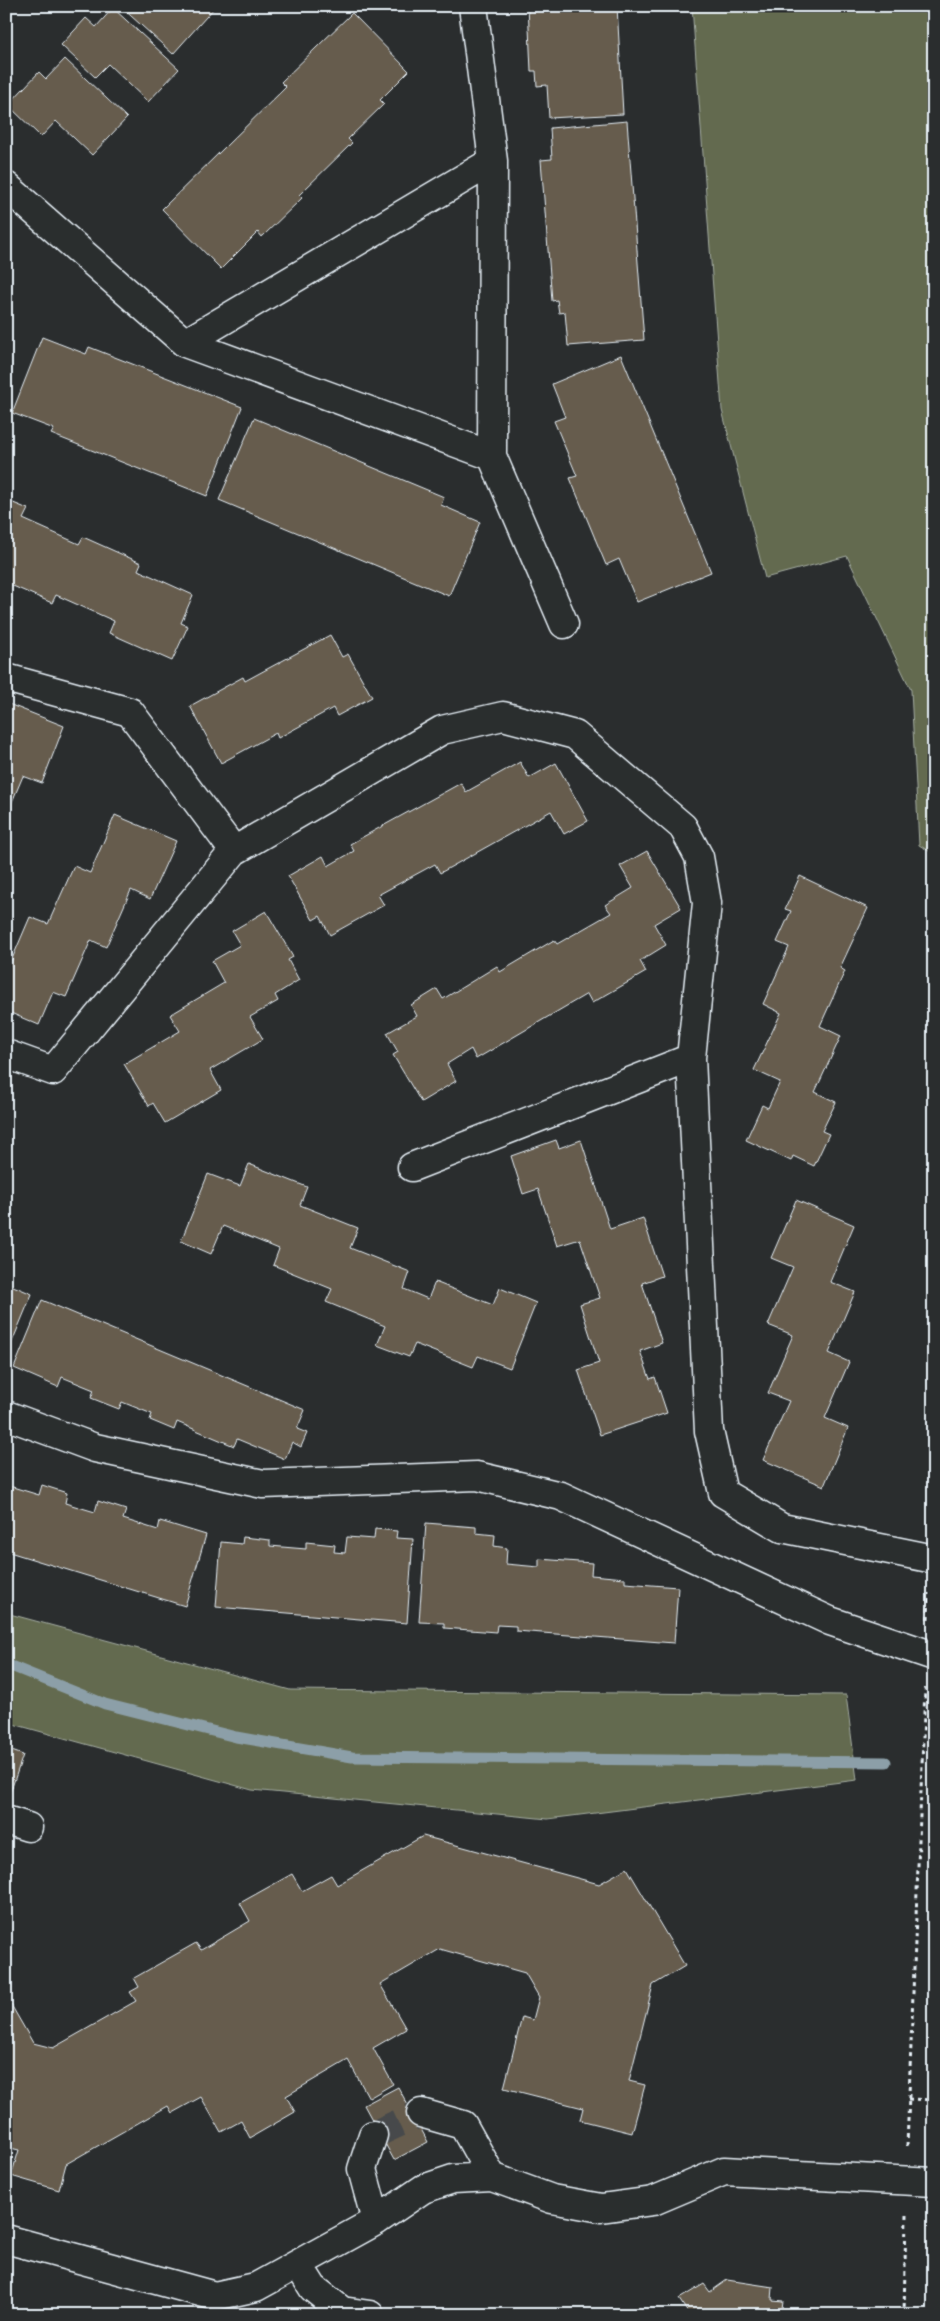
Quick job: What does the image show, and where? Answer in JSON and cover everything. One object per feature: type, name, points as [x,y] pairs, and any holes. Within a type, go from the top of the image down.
[{"type":"lane","points":[[473,6],[493,161],[492,456],[564,624]]},
{"type":"lane","points":[[185,343],[493,161]]},
{"type":"lane","points":[[6,186],[185,343],[492,456]]},
{"type":"lane","points":[[6,678],[130,712],[234,851]]},
{"type":"lane","points":[[6,1054],[53,1071],[234,851],[442,730],[503,716],[575,735],[683,827],[699,857],[707,903],[692,1058],[709,1431],[723,1493],[782,1528],[932,1559]]},
{"type":"lane","points":[[412,1167],[692,1058]]},
{"type":"lane","points":[[6,1415],[95,1448],[263,1484],[477,1476],[561,1496],[830,1621],[930,1655]]},
{"type":"lane","points":[[421,2113],[463,2125],[492,2177]]},
{"type":"lane","points":[[373,2135],[362,2169],[376,2221]]},
{"type":"lane","points":[[6,2239],[216,2296],[256,2287],[376,2221],[423,2189],[453,2179],[492,2177],[552,2199],[601,2208],[653,2201],[724,2171],[934,2182]]},
{"type":"lane","points":[[298,2264],[313,2288],[342,2311],[370,2315]]},
{"type":"path","points":[[904,2315],[908,2099],[930,1655],[934,1510]]},
{"type":"path","points":[[908,2099],[934,2100]]},
{"type":"green space","points":[[692,6],[934,6],[934,854],[919,845],[911,690],[847,556],[765,578],[722,410]]},
{"type":"green space","points":[[6,1613],[290,1690],[846,1695],[857,1780],[548,1819],[252,1790],[6,1722]]},
{"type":"building","points":[[120,6],[215,6],[215,7],[173,54]]},
{"type":"building","points":[[528,6],[617,6],[623,114],[549,118],[547,85],[537,86],[536,71],[531,71]]},
{"type":"building","points":[[113,8],[179,69],[148,102],[108,64],[95,77],[61,45],[86,18],[96,27]]},
{"type":"building","points":[[352,13],[409,71],[380,100],[384,104],[348,139],[352,143],[299,195],[302,198],[262,237],[258,232],[221,269],[162,209],[286,87],[281,82]]},
{"type":"building","points":[[65,59],[127,118],[92,155],[56,121],[41,137],[8,105],[39,72],[46,79]]},
{"type":"building","points":[[627,121],[644,340],[568,346],[565,312],[559,313],[557,300],[552,301],[541,160],[552,159],[550,128]]},
{"type":"building","points":[[42,337],[86,354],[89,347],[242,407],[207,496],[51,434],[54,429],[12,413]]},
{"type":"building","points":[[621,355],[711,572],[637,602],[619,559],[606,565],[570,478],[577,476],[554,421],[565,417],[552,384]]},
{"type":"building","points":[[254,418],[444,497],[441,505],[480,522],[449,596],[219,500]]},
{"type":"building","points":[[6,500],[28,509],[23,519],[79,544],[83,537],[141,563],[138,570],[193,595],[181,623],[188,626],[172,661],[109,633],[114,621],[56,595],[52,603],[6,583]]},
{"type":"building","points":[[330,635],[342,657],[348,654],[372,697],[337,716],[333,708],[278,738],[276,733],[221,763],[190,706],[243,677],[245,681]]},
{"type":"building","points":[[6,703],[64,726],[42,783],[23,776],[6,816]]},
{"type":"building","points":[[520,762],[529,778],[556,763],[588,821],[564,834],[551,811],[440,873],[435,864],[378,895],[384,905],[330,935],[320,916],[313,920],[288,876],[323,856],[328,866],[354,851],[350,844],[461,783],[466,792]]},
{"type":"building","points":[[115,815],[176,841],[150,899],[131,890],[106,947],[91,940],[66,997],[53,992],[39,1025],[6,1011],[6,973],[30,917],[48,924],[74,866],[90,873]]},
{"type":"building","points":[[647,851],[681,908],[654,924],[666,945],[640,961],[646,972],[592,1003],[587,994],[476,1059],[471,1049],[447,1064],[456,1081],[421,1102],[393,1055],[398,1052],[387,1033],[417,1016],[411,1005],[437,989],[443,999],[497,966],[500,972],[554,940],[557,944],[611,913],[605,905],[633,888],[620,866]]},
{"type":"building","points":[[800,876],[868,908],[840,968],[845,971],[820,1026],[841,1036],[815,1092],[836,1102],[822,1131],[829,1134],[814,1166],[793,1156],[791,1161],[746,1140],[762,1105],[768,1108],[780,1082],[754,1070],[781,1013],[763,1004],[789,947],[777,942],[791,911],[785,909]]},
{"type":"building","points":[[266,911],[293,957],[288,960],[299,980],[275,995],[278,1001],[250,1017],[263,1039],[210,1070],[221,1090],[165,1123],[153,1103],[149,1106],[124,1064],[180,1031],[170,1015],[224,983],[212,961],[240,945],[232,931]]},
{"type":"building","points":[[556,1140],[559,1148],[581,1140],[610,1229],[643,1218],[662,1276],[642,1283],[662,1343],[640,1351],[650,1379],[655,1377],[667,1413],[600,1435],[578,1370],[599,1363],[580,1304],[600,1298],[580,1239],[557,1246],[538,1189],[523,1194],[511,1156]]},
{"type":"building","points":[[249,1164],[307,1187],[300,1205],[358,1228],[350,1248],[410,1272],[404,1289],[428,1299],[435,1282],[493,1305],[500,1288],[536,1303],[510,1368],[478,1356],[473,1367],[415,1344],[409,1357],[377,1345],[385,1326],[326,1302],[332,1289],[273,1265],[279,1249],[223,1226],[211,1254],[181,1241],[208,1174],[240,1186]]},
{"type":"building","points":[[796,1200],[854,1225],[830,1282],[855,1292],[829,1353],[849,1362],[825,1418],[848,1428],[824,1486],[763,1460],[789,1401],[768,1393],[793,1335],[768,1325],[793,1267],[771,1258]]},
{"type":"building","points":[[6,1283],[32,1294],[7,1354],[6,1354]]},
{"type":"building","points":[[42,1300],[305,1410],[297,1429],[307,1433],[301,1447],[292,1442],[285,1459],[237,1439],[234,1446],[177,1422],[174,1430],[150,1420],[152,1414],[122,1402],[119,1409],[91,1398],[94,1390],[62,1377],[58,1387],[14,1368]]},
{"type":"building","points":[[6,1485],[39,1495],[42,1485],[67,1493],[65,1503],[95,1512],[98,1501],[126,1510],[123,1519],[158,1530],[160,1521],[206,1535],[185,1606],[6,1551]]},
{"type":"building","points":[[426,1523],[476,1527],[476,1533],[495,1535],[494,1546],[507,1548],[506,1564],[539,1567],[539,1559],[592,1563],[591,1575],[625,1578],[625,1583],[678,1587],[674,1643],[516,1631],[516,1626],[497,1625],[496,1632],[444,1628],[444,1623],[419,1622]]},
{"type":"building","points":[[375,1529],[397,1531],[396,1538],[413,1539],[407,1623],[216,1607],[221,1542],[242,1544],[243,1537],[270,1540],[270,1546],[306,1549],[306,1542],[335,1545],[334,1552],[345,1553],[347,1537],[374,1539]]},
{"type":"building","points":[[6,1749],[23,1755],[9,1796],[6,1795]]},
{"type":"building","points":[[423,1836],[599,1884],[627,1868],[685,1966],[653,1985],[629,2081],[645,2085],[632,2133],[580,2120],[583,2108],[504,2088],[522,2017],[533,2020],[539,1997],[525,1973],[440,1949],[380,1984],[406,2029],[373,2048],[393,2084],[369,2098],[348,2060],[286,2096],[295,2112],[250,2138],[241,2121],[221,2132],[201,2097],[172,2113],[168,2106],[66,2164],[59,2190],[11,2176],[19,2150],[6,2147],[6,1996],[33,2043],[53,2048],[136,2001],[130,1992],[139,1987],[134,1978],[196,1943],[201,1950],[250,1921],[240,1903],[292,1874],[302,1891],[331,1875],[337,1885]]},
{"type":"building","points":[[398,2087],[428,2142],[394,2160],[364,2105]]},
{"type":"building","points":[[727,2280],[773,2287],[772,2300],[783,2301],[781,2315],[684,2315],[688,2313],[679,2299],[704,2284],[710,2292]]},
{"type":"waterway","points":[[6,1664],[105,1704],[236,1737],[352,1757],[886,1762]]},
{"type":"tunnel","points":[[373,2135],[421,2113]]}]
